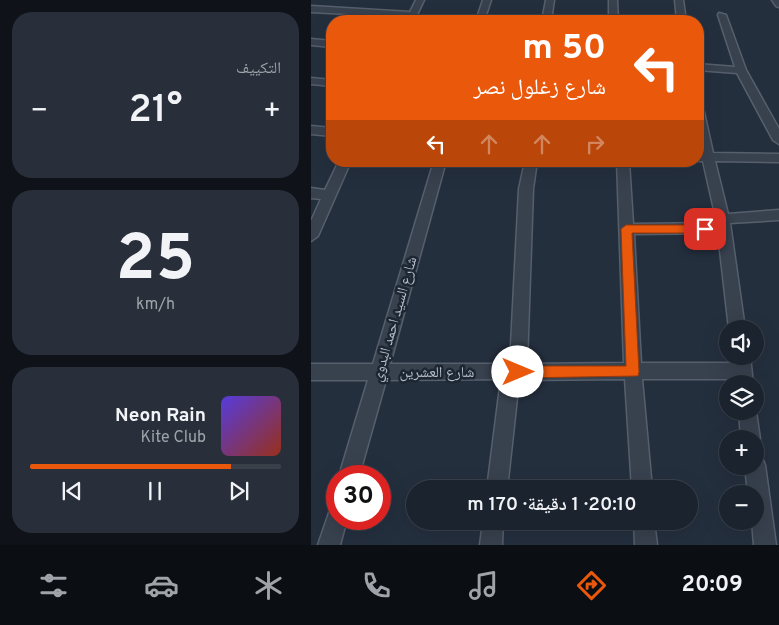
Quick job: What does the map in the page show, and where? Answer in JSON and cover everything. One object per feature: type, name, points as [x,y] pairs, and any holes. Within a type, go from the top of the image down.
[{"type":"street","points":[[413,15],[420,0]]},
{"type":"street","points":[[482,15],[487,0]]},
{"type":"street","points":[[548,15],[550,0]]},
{"type":"street","points":[[613,0],[614,15]]},
{"type":"street","points":[[679,0],[681,15]]},
{"type":"street","points":[[311,9],[378,15]]},
{"type":"street","points":[[722,15],[741,70],[779,140]]},
{"type":"street","points":[[311,42],[326,43]]},
{"type":"street","points":[[704,67],[741,70]]},
{"type":"street","points":[[311,81],[326,82]]},
{"type":"street","points":[[311,130],[326,131]]},
{"type":"street","points":[[704,158],[779,158]]},
{"type":"street","points":[[704,164],[724,224],[736,320]]},
{"type":"street","points":[[311,236],[342,167]]},
{"type":"street","name":"شارع السيد احمد البدوي","points":[[352,465],[438,167]]},
{"type":"street","points":[[498,480],[514,372],[525,204],[530,167]]},
{"type":"street","points":[[623,167],[633,372],[641,480]]},
{"type":"street","points":[[311,193],[330,195]]},
{"type":"street","points":[[626,229],[724,224],[779,215]]},
{"type":"street","name":"شارع العشرين","points":[[311,372],[743,370]]},
{"type":"street","points":[[756,475],[765,545]]},
{"type":"street","points":[[329,545],[333,530]]},
{"type":"street","points":[[491,545],[492,530]]},
{"type":"street","points":[[645,530],[646,545]]},
{"type":"route","points":[[518,372],[633,372],[626,229],[705,229]]}]
